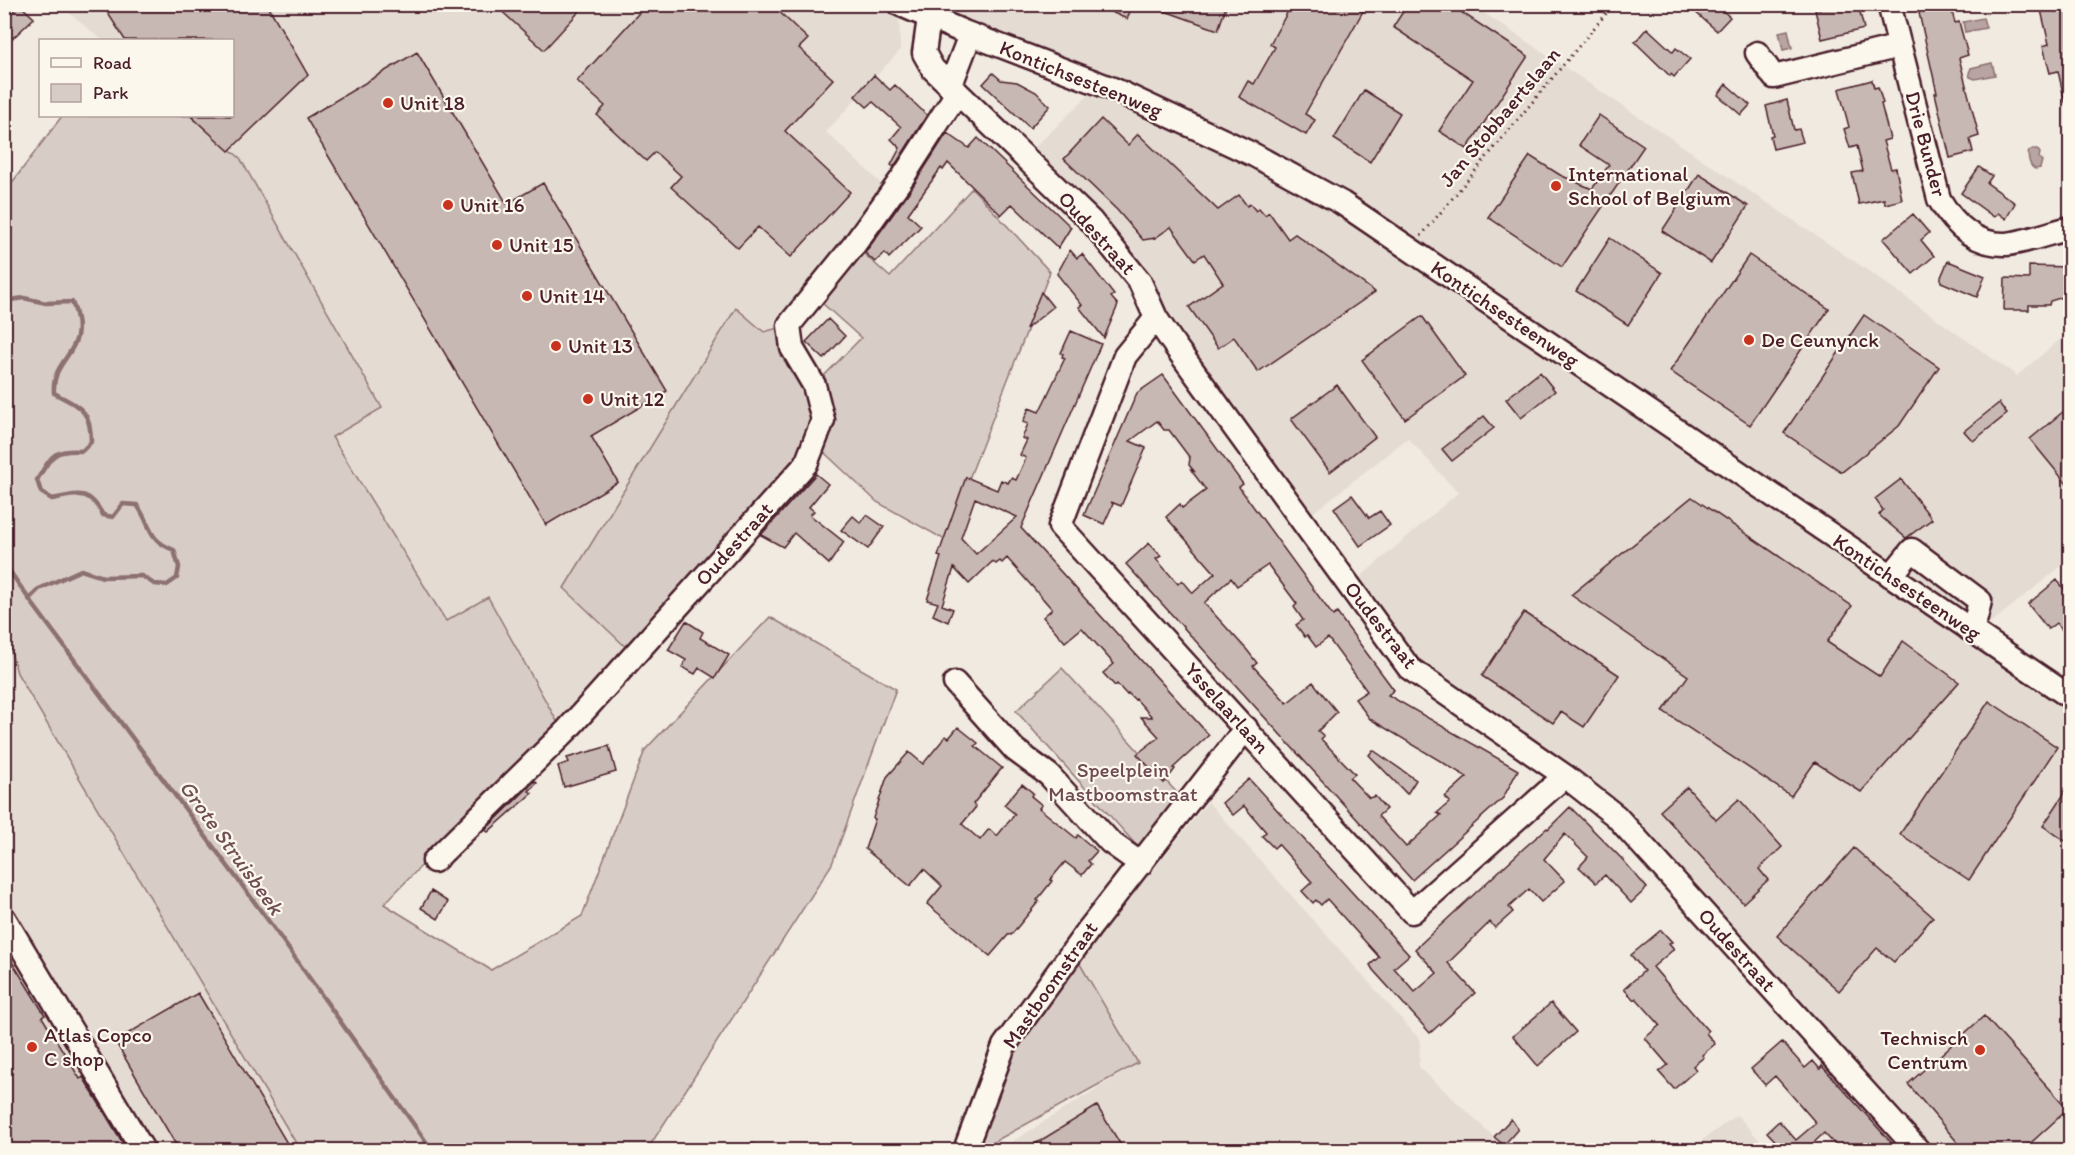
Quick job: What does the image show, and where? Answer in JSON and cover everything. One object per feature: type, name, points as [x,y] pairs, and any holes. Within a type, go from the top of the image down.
[{"type":"street","name":"Kontichsesteenweg","points":[[899,4],[929,18],[1113,89],[1254,155],[1342,203],[2070,697]]},
{"type":"street","name":"Drie Bunder","points":[[1889,4],[1939,199],[1949,217],[1967,234],[1987,242],[2006,244],[2070,228]]},
{"type":"street","name":"Oudestraat","points":[[929,18],[924,53],[933,69],[1091,220],[1140,282],[1156,318],[1409,668],[1565,776],[1616,816],[1918,1150]]},
{"type":"street","name":"Oudestraat","points":[[434,861],[566,731],[806,464],[823,420],[814,385],[792,348],[789,324],[861,236],[903,177],[953,90],[970,34]]},
{"type":"street","points":[[1756,53],[1774,77],[1900,46]]},
{"type":"street","name":"Ysselaarlaan","points":[[1156,318],[1125,356],[1060,526],[1412,912],[1565,776]]},
{"type":"street","points":[[1891,576],[1912,550],[1980,601],[1976,618],[1969,629]]},
{"type":"street","points":[[955,683],[1015,750],[1049,775],[1110,842],[1141,864]]},
{"type":"street","name":"Mastboomstraat","points":[[965,1150],[1004,1046],[1089,929],[1246,728]]},
{"type":"street","points":[[4,918],[143,1150]]},
{"type":"path","name":"Jan Stobbaertslaan","points":[[1411,251],[1417,240],[1614,4]]},
{"type":"shaded area","points":[[60,5],[899,5],[900,50],[826,132],[892,194],[789,325],[764,332],[736,309],[564,588],[634,655],[559,725],[487,597],[447,622],[332,437],[382,408],[240,158],[191,117],[234,117],[234,39],[101,39]]},
{"type":"shaded area","points":[[899,5],[1472,5],[1870,272],[2017,376],[2070,331],[2070,559],[1982,630],[1832,548],[2070,711],[2070,1150],[1911,1150],[1925,1138],[1622,808],[1416,661],[1357,580],[1458,493],[1408,438],[1310,515],[1183,340],[1099,214],[1033,149],[1092,92]]},
{"type":"shaded area","points":[[1983,18],[1986,28],[1965,32],[1963,22]]},
{"type":"shaded area","points":[[1788,30],[1792,48],[1783,50],[1779,32]]},
{"type":"shaded area","points":[[1992,63],[1995,75],[1975,79],[1970,77],[1971,68]]},
{"type":"shaded area","points":[[2037,149],[2040,153],[2039,158],[2042,161],[2040,168],[2035,169],[2029,162],[2029,151]]},
{"type":"shaded area","points":[[4,631],[17,673],[300,1150],[5,1150]]},
{"type":"shaded area","points":[[1208,802],[1420,1040],[1419,1067],[1508,1150],[999,1150],[1138,1063],[1080,964],[1099,936]]},
{"type":"shaded area","points":[[1737,1115],[1768,1150],[1689,1150]]},
{"type":"green space","points":[[61,117],[191,117],[240,158],[382,408],[332,437],[446,621],[488,597],[559,725],[384,904],[491,970],[582,916],[645,750],[770,617],[896,689],[832,864],[647,1150],[300,1150],[17,673],[5,631],[4,256],[7,235],[5,192]]},
{"type":"green space","points":[[972,188],[1050,272],[945,540],[877,502],[814,443],[634,655],[564,588],[736,308],[764,332],[789,325],[815,385],[861,338],[813,295],[854,245],[890,277]]},
{"type":"green space","name":"Speelplein Mastboomstraat","points":[[1062,668],[1180,796],[1142,845],[1137,846],[1016,711]]},
{"type":"green space","points":[[1071,956],[1080,964],[1138,1063],[979,1150],[965,1150],[1004,1046]]},
{"type":"building","points":[[102,4],[267,4],[308,75],[229,151],[192,117],[234,117],[234,39],[124,39]]},
{"type":"building","points":[[494,4],[586,4],[544,50]]},
{"type":"building","points":[[647,4],[771,4],[808,39],[799,48],[833,79],[785,131],[850,192],[791,257],[758,227],[738,248],[671,187],[681,176],[655,152],[646,161],[597,115],[605,106],[577,81]]},
{"type":"building","points":[[1093,4],[1133,4],[1127,19]]},
{"type":"building","points":[[1152,4],[1227,4],[1218,30],[1151,6]]},
{"type":"building","points":[[1292,4],[1367,4],[1305,114],[1315,120],[1306,135],[1239,97],[1248,81],[1254,84],[1275,47],[1270,44]]},
{"type":"building","points":[[1408,4],[1449,4],[1528,56],[1467,149],[1439,131],[1473,80],[1393,27]]},
{"type":"building","points":[[1686,4],[1715,4],[1730,17],[1717,31]]},
{"type":"building","points":[[1838,4],[1858,4],[1864,29],[1822,39],[1815,10]]},
{"type":"building","points":[[1917,4],[1950,4],[1955,23],[1959,22],[1968,55],[1959,58],[1979,136],[1970,139],[1973,152],[1950,158]]},
{"type":"building","points":[[2044,4],[2070,4],[2070,101],[2065,102],[2058,71],[2050,73],[2043,46],[2049,44],[2041,10],[2045,9]]},
{"type":"building","points":[[20,5],[34,18],[13,38],[4,29],[4,19]]},
{"type":"building","points":[[1647,28],[1673,52],[1676,48],[1690,59],[1674,77],[1671,74],[1670,76],[1635,42]]},
{"type":"building","points":[[417,52],[507,204],[543,183],[667,391],[591,436],[618,482],[546,525],[306,118]]},
{"type":"building","points":[[993,73],[1001,80],[1017,82],[1036,92],[1050,106],[1030,128],[983,84]]},
{"type":"building","points":[[874,75],[890,90],[895,85],[927,115],[894,167],[891,165],[900,148],[891,139],[901,127],[873,102],[867,107],[855,96]]},
{"type":"building","points":[[1872,80],[1874,88],[1878,87],[1883,103],[1881,104],[1890,139],[1883,141],[1891,169],[1896,168],[1902,200],[1885,204],[1884,199],[1859,204],[1852,173],[1863,171],[1857,146],[1850,148],[1844,129],[1849,127],[1839,89]]},
{"type":"building","points":[[1726,84],[1750,105],[1741,115],[1718,95]]},
{"type":"building","points":[[1364,90],[1400,113],[1370,162],[1334,139]]},
{"type":"building","points":[[1787,100],[1794,130],[1799,129],[1803,142],[1773,149],[1770,136],[1773,135],[1766,106]]},
{"type":"building","points":[[1599,115],[1644,146],[1562,267],[1488,217],[1530,156],[1560,175],[1592,189],[1609,165],[1579,145]]},
{"type":"building","points":[[1101,119],[1128,145],[1138,134],[1218,210],[1239,195],[1247,206],[1250,204],[1256,211],[1259,208],[1265,215],[1269,212],[1288,239],[1295,234],[1375,292],[1258,372],[1234,337],[1218,348],[1189,307],[1223,283],[1204,254],[1195,260],[1171,227],[1155,238],[1143,240],[1117,210],[1064,159]]},
{"type":"building","points":[[947,133],[969,148],[978,138],[1071,227],[1058,248],[1012,204],[1001,215],[948,163],[943,170],[941,168],[908,214],[921,226],[889,258],[885,253],[875,262],[865,253],[911,189]]},
{"type":"building","points":[[1979,167],[1992,176],[1987,183],[2015,203],[2006,219],[1998,213],[1994,217],[1961,193]]},
{"type":"building","points":[[1699,174],[1748,206],[1711,263],[1662,231]]},
{"type":"building","points":[[1913,214],[1929,233],[1921,240],[1934,256],[1913,274],[1883,239]]},
{"type":"building","points":[[1610,238],[1662,273],[1628,325],[1576,291]]},
{"type":"building","points":[[1070,250],[1077,258],[1082,254],[1114,295],[1111,297],[1118,305],[1104,338],[1079,307],[1082,305],[1057,274]]},
{"type":"building","name":"De Ceunynck","points":[[1749,255],[1829,309],[1750,425],[1670,371]]},
{"type":"building","points":[[1948,261],[1985,276],[1977,297],[1941,282]]},
{"type":"building","points":[[2029,266],[2070,267],[2070,295],[2050,301],[2049,305],[2029,305],[2029,310],[2004,310],[2005,278],[2029,279]]},
{"type":"building","points":[[1041,292],[1053,307],[1026,329]]},
{"type":"building","points":[[1864,315],[1939,367],[1899,426],[1842,472],[1784,433]]},
{"type":"building","points":[[1422,316],[1465,376],[1405,419],[1362,360]]},
{"type":"building","points":[[828,319],[845,336],[824,359],[806,342]]},
{"type":"building","points":[[1071,331],[1101,344],[1021,528],[1209,735],[1173,768],[1175,769],[1164,783],[1137,754],[1159,737],[1141,717],[1152,717],[1136,699],[1128,693],[1127,695],[1117,684],[1115,686],[1103,673],[1114,664],[1082,628],[1065,642],[1043,617],[1052,609],[1007,558],[1002,563],[1000,561],[996,564],[993,561],[969,584],[954,568],[942,605],[953,609],[948,622],[933,615],[938,603],[927,600],[941,557],[938,556],[966,477],[997,490],[1001,480],[1008,483],[1011,478],[1016,480],[1026,458],[1020,455],[1027,440],[1022,438],[1028,424],[1023,422],[1029,408],[1039,412],[1065,358],[1061,353]],"holes":[[[975,498],[1017,517],[976,554],[961,538]]]},
{"type":"building","points":[[1540,372],[1555,391],[1521,418],[1506,399]]},
{"type":"building","points":[[1163,375],[1243,484],[1239,487],[1333,616],[1337,613],[1394,690],[1388,695],[1518,770],[1503,798],[1412,880],[1126,564],[1149,543],[1161,556],[1156,559],[1178,584],[1182,580],[1193,593],[1215,573],[1166,517],[1180,504],[1182,508],[1206,490],[1191,470],[1194,471],[1189,465],[1190,458],[1169,430],[1164,430],[1157,421],[1130,441],[1146,448],[1121,506],[1111,502],[1113,504],[1104,524],[1084,515],[1137,393]],"holes":[[[1268,565],[1297,604],[1294,607],[1303,620],[1296,625],[1305,637],[1307,635],[1316,647],[1328,638],[1367,691],[1355,699],[1370,719],[1467,777],[1445,797],[1450,802],[1437,813],[1441,815],[1406,847],[1378,816],[1386,809],[1375,796],[1369,798],[1350,778],[1355,774],[1321,739],[1324,736],[1318,731],[1337,712],[1313,682],[1287,703],[1253,666],[1257,663],[1247,650],[1204,603],[1231,578],[1237,586]]]},
{"type":"building","points":[[1337,385],[1375,437],[1330,472],[1291,419]]},
{"type":"building","points":[[1999,403],[2007,414],[1973,441],[1964,431]]},
{"type":"building","points":[[2070,406],[2070,488],[2030,439]]},
{"type":"building","points":[[1484,416],[1494,428],[1452,461],[1442,449]]},
{"type":"building","points":[[816,474],[828,484],[809,507],[814,511],[810,515],[844,542],[829,564],[794,533],[783,547],[761,535]]},
{"type":"building","points":[[1901,479],[1932,519],[1906,538],[1879,515],[1883,510],[1875,499]]},
{"type":"building","points":[[1352,495],[1369,518],[1380,511],[1390,525],[1360,546],[1334,508]]},
{"type":"building","points":[[1692,497],[1852,606],[1827,642],[1880,677],[1903,641],[1959,682],[1861,792],[1815,762],[1791,796],[1663,711],[1688,676],[1571,595]]},
{"type":"building","points":[[867,515],[884,527],[868,549],[841,530],[853,516],[861,523]]},
{"type":"building","points":[[2057,580],[2070,596],[2070,640],[2056,623],[2048,629],[2028,604]]},
{"type":"building","points":[[1524,612],[1619,675],[1584,727],[1561,712],[1553,723],[1482,676]]},
{"type":"building","points":[[686,621],[703,632],[700,638],[729,655],[715,678],[699,668],[695,674],[682,667],[686,660],[668,650]]},
{"type":"building","points":[[1989,701],[2057,747],[1969,880],[1900,834]]},
{"type":"building","points":[[958,727],[978,743],[975,746],[1002,768],[973,804],[976,807],[962,824],[980,840],[989,829],[997,836],[1015,814],[1004,805],[1022,784],[1042,805],[1039,808],[1076,838],[1078,835],[1097,851],[1088,861],[1091,864],[1082,875],[1065,862],[1050,880],[1052,881],[1037,900],[1039,901],[990,956],[927,904],[942,886],[924,869],[910,886],[865,849],[887,777],[909,752],[923,764],[946,736],[949,738]]},
{"type":"building","points":[[609,746],[616,772],[564,787],[558,766],[569,762],[567,758]]},
{"type":"building","points":[[1373,750],[1416,780],[1407,794],[1369,755]]},
{"type":"building","points":[[1249,779],[1409,955],[1394,968],[1415,992],[1437,973],[1415,949],[1570,807],[1622,859],[1647,888],[1631,903],[1605,875],[1596,883],[1579,867],[1588,857],[1565,834],[1544,859],[1565,881],[1541,902],[1529,889],[1509,907],[1513,912],[1495,928],[1490,922],[1448,963],[1475,993],[1430,1033],[1373,970],[1370,965],[1379,957],[1327,899],[1321,905],[1316,900],[1313,903],[1302,891],[1312,882],[1278,844],[1274,848],[1262,836],[1266,832],[1244,806],[1233,815],[1222,803]]},
{"type":"building","points":[[535,781],[537,783],[529,791],[532,793],[488,832],[485,830]]},
{"type":"building","points":[[2070,785],[2070,844],[2043,826]]},
{"type":"building","points":[[1687,787],[1716,820],[1739,799],[1782,847],[1759,869],[1768,880],[1743,903],[1660,811]]},
{"type":"building","points":[[1854,848],[1933,917],[1894,962],[1877,948],[1839,991],[1777,936]]},
{"type":"building","points":[[431,891],[448,902],[438,919],[421,908]]},
{"type":"building","points":[[1661,930],[1672,942],[1669,943],[1674,949],[1653,967],[1708,1031],[1706,1033],[1715,1044],[1693,1066],[1696,1070],[1674,1089],[1659,1072],[1668,1065],[1645,1038],[1660,1025],[1636,998],[1634,1000],[1624,989],[1644,971],[1631,955]]},
{"type":"building","name":"Atlas Copco C shop","points":[[4,949],[45,1015],[42,1017],[80,1079],[83,1077],[127,1150],[4,1150]]},
{"type":"building","points":[[198,993],[291,1150],[179,1150],[115,1041]]},
{"type":"building","points":[[1551,1003],[1576,1032],[1538,1066],[1513,1036]]},
{"type":"building","name":"Technisch Centrum","points":[[1984,1016],[2068,1109],[2023,1150],[1964,1150],[1908,1084]]},
{"type":"building","points":[[1782,1042],[1805,1068],[1813,1061],[1820,1069],[1822,1066],[1898,1150],[1840,1150],[1824,1133],[1806,1150],[1784,1150],[1767,1132],[1779,1121],[1796,1140],[1816,1123],[1775,1076],[1765,1085],[1751,1069]]},
{"type":"building","points":[[1097,1106],[1124,1150],[1025,1150]]},
{"type":"building","points":[[1511,1119],[1518,1129],[1504,1145],[1494,1137]]},
{"type":"waterway","points":[[4,301],[24,298],[46,303],[72,302],[77,319],[78,333],[75,343],[58,370],[54,393],[77,406],[86,416],[91,442],[82,451],[64,451],[49,460],[37,480],[41,492],[52,499],[82,495],[92,500],[103,515],[113,517],[123,504],[137,505],[154,537],[174,550],[179,567],[177,578],[167,585],[154,584],[142,576],[103,577],[81,570],[39,589],[29,599]]},
{"type":"waterway","name":"Grote Struisbeek","points":[[4,563],[273,927],[432,1150]]},
{"type":"waterway","name":"Grote Struisbeek","points":[[745,1149],[753,1145],[766,1150]]},
{"type":"place","name":"Unit 18","points":[[388,103]]},
{"type":"place","name":"International School of Belgium","points":[[1556,186]]},
{"type":"place","name":"Unit 16","points":[[448,205]]},
{"type":"place","name":"Unit 15","points":[[497,245]]},
{"type":"place","name":"Unit 14","points":[[527,296]]},
{"type":"place","name":"De Ceunynck","points":[[1749,340]]},
{"type":"place","name":"Unit 13","points":[[556,346]]},
{"type":"place","name":"Unit 12","points":[[588,399]]},
{"type":"place","name":"Atlas Copco C shop","points":[[32,1047]]},
{"type":"place","name":"Technisch Centrum","points":[[1980,1050]]}]
